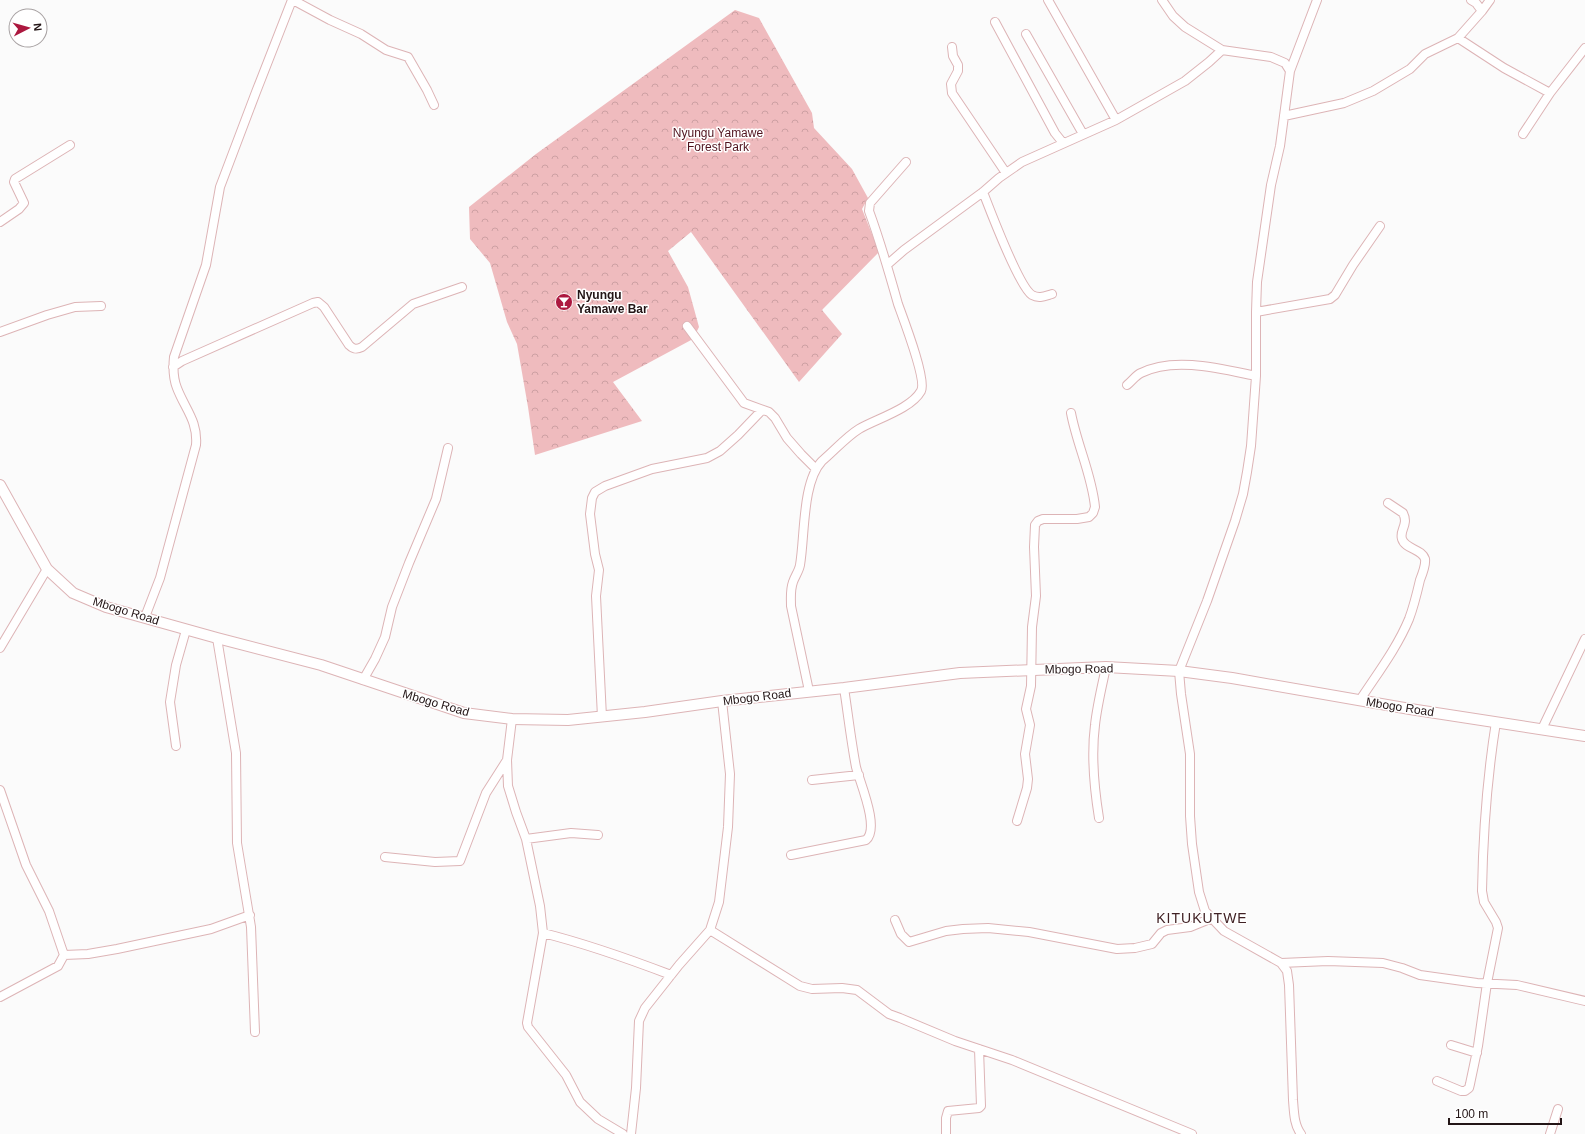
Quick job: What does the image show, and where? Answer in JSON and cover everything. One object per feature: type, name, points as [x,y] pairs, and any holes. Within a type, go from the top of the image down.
[{"type":"main road","name":"Mbogo Road","points":[[0,485],[47,569],[73,593],[106,607],[186,630],[321,665],[464,713],[512,719],[568,720],[844,688],[960,672],[1106,667],[1179,671],[1232,678],[1585,736]]},
{"type":"street","points":[[145,617],[160,578],[196,440],[196,430],[190,413],[176,387],[173,367],[174,357],[206,265],[215,207],[220,187],[293,0],[330,20],[361,34],[386,50],[408,57],[434,105]]},
{"type":"street","points":[[1048,0],[1116,120]]},
{"type":"street","points":[[1162,0],[1173,16],[1185,27],[1222,50],[1271,57],[1285,62],[1290,71]]},
{"type":"street","points":[[1301,1134],[1295,1119],[1293,1100],[1289,985],[1287,971],[1281,963],[1224,931],[1205,911],[1199,892],[1190,816],[1190,754],[1179,671],[1207,601],[1243,494],[1251,446],[1256,376],[1257,282],[1271,185],[1280,146],[1290,71],[1317,0]]},
{"type":"street","points":[[1471,0],[1476,3],[1482,12]]},
{"type":"street","points":[[1284,116],[1344,103],[1373,91],[1410,69],[1425,54],[1458,38],[1482,12],[1490,0]]},
{"type":"street","points":[[995,22],[1055,133],[1063,143]]},
{"type":"street","points":[[1026,34],[1083,134]]},
{"type":"street","points":[[1458,38],[1504,68],[1550,93]]},
{"type":"street","points":[[952,47],[953,56],[958,65],[958,71],[951,84],[952,93],[1006,173]]},
{"type":"street","points":[[1523,134],[1550,93],[1585,48]]},
{"type":"street","points":[[888,264],[904,250],[1022,162],[1116,120],[1185,81],[1222,50]]},
{"type":"street","points":[[0,222],[20,209],[24,203],[14,182],[15,179],[70,145]]},
{"type":"street","points":[[809,691],[791,606],[791,595],[793,582],[800,567],[806,507],[810,486],[816,469],[822,461],[859,429],[905,406],[921,391],[922,385],[920,372],[898,304],[888,264],[869,211],[870,203],[906,162]]},
{"type":"street","points":[[983,192],[1016,271],[1025,288],[1030,294],[1036,297],[1041,298],[1052,294]]},
{"type":"street","points":[[1256,312],[1330,299],[1335,295],[1353,265],[1380,226]]},
{"type":"street","points":[[173,367],[182,361],[313,302],[318,302],[324,307],[349,345],[353,349],[358,349],[413,304],[462,287]]},
{"type":"street","points":[[0,332],[41,316],[75,307],[101,306]]},
{"type":"street","points":[[687,326],[744,403],[769,412],[775,418],[787,438],[816,469]]},
{"type":"street","points":[[1127,385],[1141,373],[1156,368],[1187,364],[1256,376]]},
{"type":"street","points":[[602,717],[596,596],[599,570],[595,554],[590,514],[592,498],[595,492],[605,486],[652,469],[707,458],[720,451],[762,410]]},
{"type":"street","points":[[1017,821],[1027,788],[1028,779],[1025,754],[1030,725],[1026,709],[1031,686],[1032,627],[1036,596],[1034,547],[1035,525],[1038,521],[1043,519],[1077,519],[1089,517],[1093,513],[1095,507],[1087,470],[1071,413]]},
{"type":"street","points":[[363,680],[385,637],[395,600],[436,499],[448,448]]},
{"type":"street","points":[[1360,700],[1396,645],[1409,619],[1425,561],[1422,554],[1405,544],[1402,539],[1402,533],[1406,524],[1405,517],[1403,513],[1388,503]]},
{"type":"street","points":[[0,648],[47,569]]},
{"type":"street","points":[[176,746],[170,702],[176,665],[186,630]]},
{"type":"street","points":[[216,638],[236,753],[237,843],[250,915],[255,1032]]},
{"type":"street","points":[[1542,729],[1585,639]]},
{"type":"street","points":[[1099,818],[1095,793],[1095,725],[1106,667]]},
{"type":"street","points":[[791,855],[868,839],[870,827],[868,802],[859,775],[844,688]]},
{"type":"street","points":[[631,1134],[636,1088],[639,1021],[645,1008],[710,930],[716,916],[722,890],[730,774],[722,701]]},
{"type":"street","points":[[512,719],[507,760],[508,786],[526,839],[540,906],[543,933],[527,1023],[528,1027],[566,1075],[580,1102],[598,1119],[623,1134]]},
{"type":"street","points":[[1437,1081],[1464,1091],[1469,1088],[1498,928],[1484,902],[1482,891],[1484,824],[1490,760],[1496,722]]},
{"type":"street","points":[[385,857],[435,862],[460,861],[486,793],[507,760]]},
{"type":"street","points":[[812,780],[859,775]]},
{"type":"street","points":[[0,790],[26,865],[49,911],[64,955],[58,966],[0,997]]},
{"type":"street","points":[[526,839],[571,834],[598,835]]},
{"type":"street","points":[[64,955],[88,954],[124,948],[211,929],[250,915]]},
{"type":"street","points":[[896,920],[901,934],[909,942],[957,930],[988,928],[1030,932],[1117,949],[1152,944],[1161,933],[1167,930],[1190,927],[1212,918]]},
{"type":"street","points":[[710,930],[800,986],[812,989],[842,988],[856,990],[889,1014],[955,1041],[1012,1060],[1192,1134]]},
{"type":"street","points":[[543,933],[577,941],[612,952],[671,975]]},
{"type":"street","points":[[1281,963],[1328,961],[1383,964],[1402,968],[1420,975],[1517,985],[1585,1001]]},
{"type":"street","points":[[1452,1045],[1476,1053]]},
{"type":"street","points":[[946,1134],[946,1118],[948,1111],[979,1108],[981,1106],[979,1049]]},
{"type":"street","points":[[1550,1134],[1558,1109]]},
{"type":"green space","name":"Nyungu Yamawe Forest Park","points":[[735,10],[759,18],[812,113],[814,128],[852,169],[868,198],[862,209],[879,252],[822,310],[842,334],[799,382],[691,232],[668,251],[688,287],[699,327],[693,339],[613,382],[642,421],[535,455],[517,344],[507,322],[490,263],[470,239],[469,207],[536,154]]},
{"type":"place","name":"Nyungu Yamawe Bar","points":[[564,302]]},
{"type":"district","name":"KITUKUTWE","points":[[1202,918]]}]
